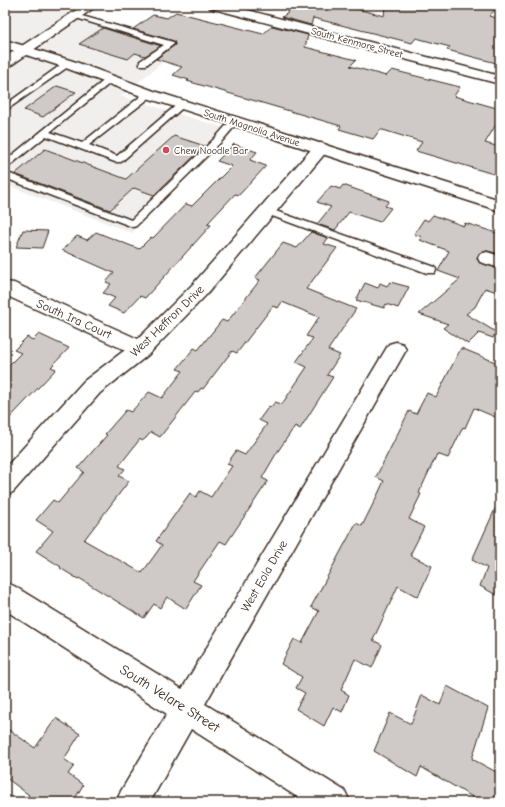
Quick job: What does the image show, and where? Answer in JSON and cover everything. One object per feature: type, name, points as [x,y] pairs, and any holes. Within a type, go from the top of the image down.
[{"type":"street","points":[[5,63],[92,5]]},
{"type":"street","name":"South Kenmore Street","points":[[214,5],[252,9],[500,80]]},
{"type":"street","name":"South Magnolia Avenue","points":[[5,44],[68,64],[149,94],[500,206]]},
{"type":"street","name":"West Heffron Drive","points":[[5,485],[92,387],[141,349],[200,289],[320,148]]},
{"type":"street","name":"South Ira Court","points":[[6,288],[141,349]]},
{"type":"street","name":"West Eola Drive","points":[[132,802],[396,350]]},
{"type":"street","name":"South Velare Street","points":[[5,594],[334,802]]},
{"type":"lane","points":[[75,16],[170,44],[143,63]]},
{"type":"lane","points":[[5,109],[68,64]]},
{"type":"lane","points":[[5,165],[110,80]]},
{"type":"lane","points":[[83,146],[149,94]]},
{"type":"lane","points":[[44,133],[118,160],[183,104]]},
{"type":"lane","points":[[5,175],[134,224],[235,121]]},
{"type":"lane","points":[[267,211],[431,270]]},
{"type":"shaded area","points":[[5,5],[30,5],[59,10],[184,45],[121,96],[234,131],[132,233],[12,187],[5,193]]},
{"type":"building","points":[[288,5],[342,5],[384,16],[385,5],[476,5],[495,10],[489,16],[500,19],[500,64],[447,50],[450,47],[416,38],[412,43],[313,18],[311,25],[282,17],[289,12],[287,11]]},
{"type":"building","points":[[176,12],[263,34],[272,26],[308,35],[305,47],[356,60],[350,66],[386,76],[392,70],[460,87],[454,96],[500,109],[500,118],[485,143],[500,147],[500,176],[416,151],[422,142],[383,130],[380,130],[373,139],[339,129],[341,126],[187,81],[189,80],[173,75],[182,67],[156,59],[175,45],[174,41],[133,29],[153,15],[167,18]]},
{"type":"building","points":[[103,28],[161,46],[145,56],[135,53],[128,59],[79,44]]},
{"type":"building","points":[[57,86],[76,92],[43,117],[24,110]]},
{"type":"building","points":[[174,136],[205,146],[154,195],[134,188],[110,210],[15,174],[45,149],[126,179]]},
{"type":"building","points":[[234,144],[257,152],[250,160],[266,166],[239,195],[235,194],[207,224],[211,225],[145,298],[140,296],[124,313],[108,306],[115,298],[103,293],[111,284],[106,282],[114,273],[62,250],[77,236],[87,240],[96,232],[139,249],[151,237],[153,238],[186,204],[192,206],[232,166],[217,161]]},
{"type":"building","points":[[343,185],[389,201],[385,206],[391,208],[380,222],[349,212],[335,230],[317,224],[331,207],[317,202],[331,186],[340,189]]},
{"type":"building","points":[[433,215],[464,226],[465,223],[500,234],[500,254],[487,251],[480,253],[477,257],[480,263],[500,269],[500,293],[485,288],[475,307],[466,314],[496,332],[493,338],[479,333],[468,344],[443,328],[448,324],[419,314],[460,279],[438,271],[449,251],[420,240],[422,237],[414,234],[424,219],[428,221]]},
{"type":"building","points":[[23,230],[48,231],[42,248],[16,247]]},
{"type":"building","points":[[311,232],[328,238],[324,244],[337,248],[306,289],[356,309],[328,350],[340,355],[327,375],[333,377],[300,429],[295,426],[276,454],[262,478],[268,481],[226,544],[220,541],[193,581],[201,585],[186,609],[167,597],[160,608],[154,604],[144,618],[60,568],[61,567],[36,551],[53,531],[36,520],[53,500],[58,503],[84,472],[78,468],[107,435],[105,434],[126,410],[131,412],[149,392],[162,398],[183,371],[177,369],[194,348],[198,350],[222,320],[227,322],[260,280],[255,278],[283,243],[297,248]],"holes":[[[282,302],[319,317],[306,336],[313,338],[296,362],[307,367],[282,404],[275,402],[271,407],[269,406],[259,420],[267,424],[245,455],[236,451],[227,464],[232,466],[211,497],[200,491],[196,497],[190,493],[156,541],[162,545],[142,573],[84,540],[129,481],[119,476],[125,469],[119,466],[140,439],[142,441],[151,432],[160,437],[196,391],[198,392],[201,388],[203,389],[232,351],[237,353],[273,306],[278,308]]]},
{"type":"building","points":[[390,282],[409,287],[398,308],[386,304],[384,308],[356,300],[365,283],[378,288],[380,283],[387,286]]},
{"type":"building","points":[[39,334],[69,348],[51,367],[56,369],[5,423],[5,369],[21,353],[14,350],[27,337],[33,340]]},
{"type":"building","points":[[461,348],[500,364],[500,419],[474,408],[465,428],[463,427],[448,458],[437,454],[409,519],[424,527],[410,555],[432,566],[418,597],[398,586],[373,640],[382,645],[372,668],[355,659],[341,690],[349,695],[342,712],[333,707],[324,726],[296,709],[305,693],[296,688],[302,677],[281,664],[294,639],[302,643],[319,611],[311,607],[356,523],[362,526],[377,496],[384,481],[376,477],[409,411],[416,414],[427,393],[436,397]]},
{"type":"building","points":[[500,498],[500,597],[480,586],[487,568],[472,560]]},
{"type":"building","points":[[447,686],[488,708],[472,759],[500,774],[500,802],[481,802],[421,767],[417,777],[374,751],[390,713],[411,724],[422,695],[440,705]]},
{"type":"building","points":[[56,718],[80,734],[64,759],[74,766],[68,774],[83,785],[73,802],[24,802],[29,795],[5,777],[5,727],[35,748]]},
{"type":"place","name":"Chew Noodle Bar","points":[[166,150]]}]
